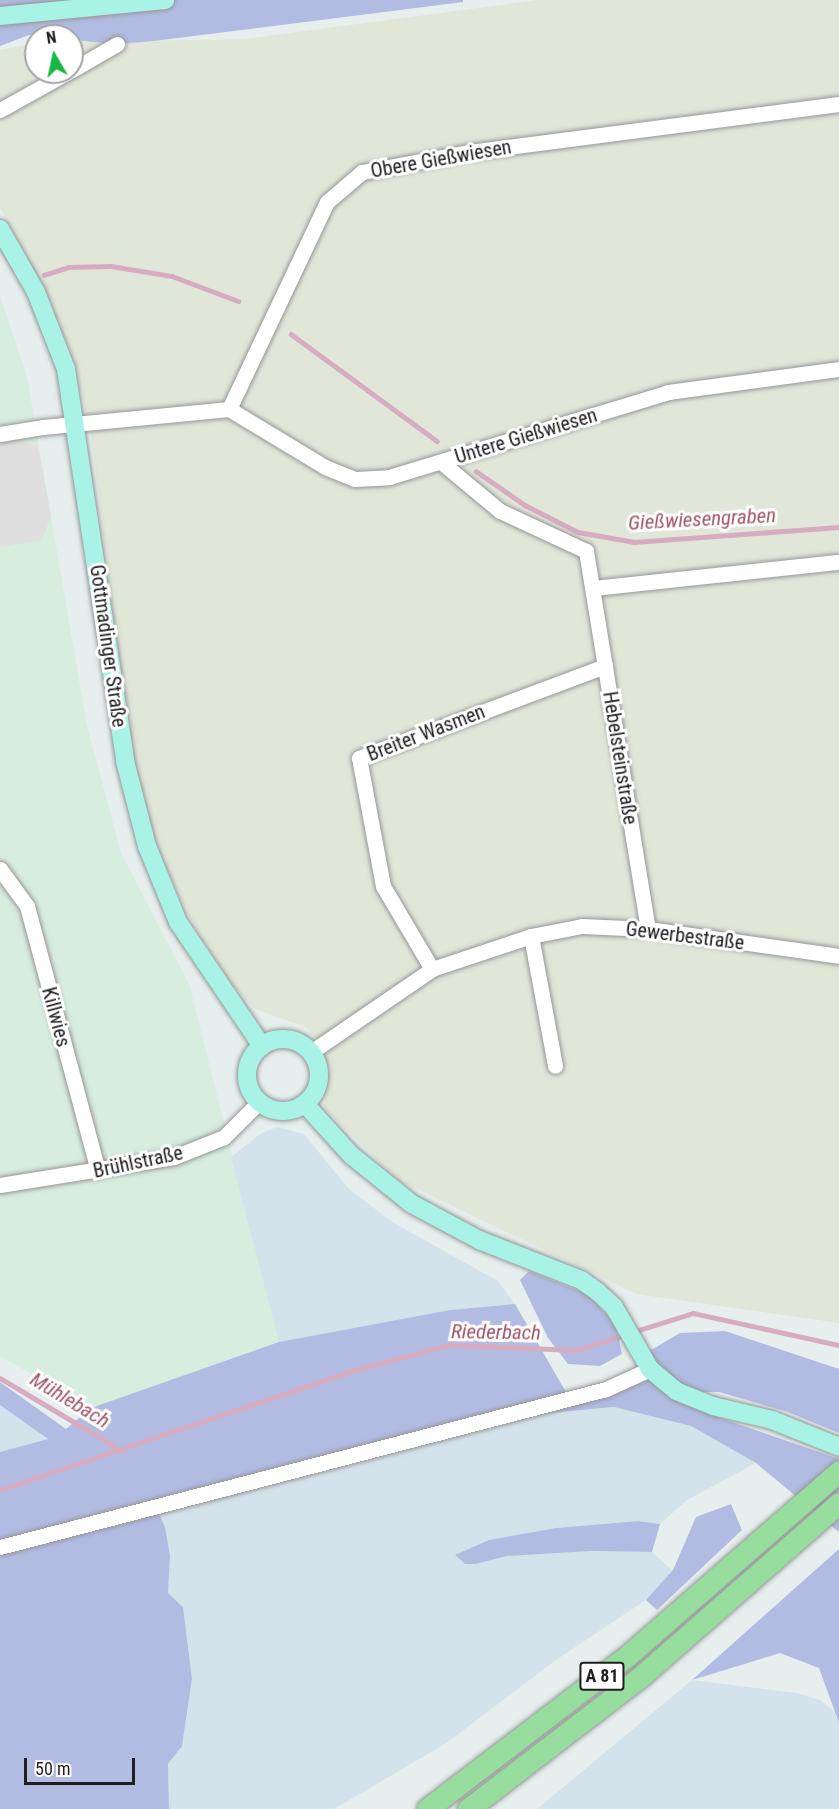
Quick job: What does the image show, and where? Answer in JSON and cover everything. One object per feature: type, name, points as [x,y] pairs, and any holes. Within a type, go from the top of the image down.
[{"type":"highway","name":"A 81","points":[[427,1809],[580,1694],[839,1471]]},
{"type":"highway","name":"A 81","points":[[468,1809],[639,1678],[839,1503]]},
{"type":"main road","points":[[0,16],[165,0]]},
{"type":"main road","name":"Gottmadinger Straße","points":[[0,228],[36,292],[66,369],[125,761],[147,846],[178,922],[262,1046]]},
{"type":"main road","points":[[286,1039],[311,1052],[319,1071],[319,1084],[305,1104],[282,1111],[259,1102],[248,1084],[247,1073],[255,1053],[262,1046],[286,1039]]},
{"type":"main road","points":[[305,1104],[351,1155],[412,1203],[478,1240],[581,1280],[614,1307],[650,1369],[675,1391],[693,1400],[772,1420],[839,1448]]},
{"type":"street","points":[[84,63],[117,44]]},
{"type":"street","points":[[0,110],[47,84]]},
{"type":"street","name":"Obere Gießwiesen","points":[[229,409],[327,202],[362,172],[469,152],[839,104]]},
{"type":"street","name":"Untere Gießwiesen","points":[[229,409],[325,467],[355,479],[388,477],[668,392],[839,369]]},
{"type":"street","points":[[0,435],[43,427],[76,426],[229,409]]},
{"type":"street","name":"Hebelsteinstraße","points":[[441,462],[500,511],[586,551],[594,588],[604,666],[648,928]]},
{"type":"street","points":[[594,588],[839,562]]},
{"type":"street","name":"Breiter Wasmen","points":[[432,969],[383,886],[358,758],[604,666]]},
{"type":"street","name":"Killwies","points":[[0,869],[27,906],[98,1171]]},
{"type":"street","name":"Gewerbestraße","points":[[311,1052],[432,969],[531,936],[582,926],[648,928],[839,956]]},
{"type":"street","points":[[531,936],[555,1066]]},
{"type":"street","name":"Brühlstraße","points":[[0,1185],[174,1157],[224,1137],[259,1102]]},
{"type":"street","points":[[0,1547],[606,1389],[650,1369]]},
{"type":"shaded area","points":[[0,0],[463,0],[463,2],[117,44],[84,41],[84,24],[24,24],[24,37],[0,46]]},
{"type":"shaded area","points":[[538,0],[839,0],[839,1323],[636,1294],[398,1180],[324,1108],[326,1049],[305,1027],[255,1009],[230,983],[188,914],[158,850],[131,752],[91,434],[76,366],[46,292],[0,207],[0,50],[24,45],[24,84],[84,84],[84,42],[245,39]]},
{"type":"shaded area","points":[[0,296],[27,377],[87,726],[121,853],[189,984],[279,1342],[91,1408],[0,1356]]},
{"type":"shaded area","points":[[14,440],[38,446],[51,516],[42,540],[0,547],[0,442]]},
{"type":"shaded area","points":[[277,1127],[304,1134],[349,1189],[394,1223],[498,1281],[515,1304],[450,1310],[279,1342],[231,1157],[260,1134]]},
{"type":"shaded area","points":[[529,1271],[587,1294],[616,1325],[622,1354],[600,1366],[568,1364],[548,1338],[520,1280]]},
{"type":"shaded area","points":[[515,1304],[570,1399],[650,1369],[641,1356],[680,1333],[725,1331],[839,1369],[839,1433],[788,1412],[719,1392],[677,1392],[709,1414],[839,1459],[839,1532],[756,1463],[691,1426],[614,1407],[497,1418],[156,1507],[165,1527],[170,1556],[168,1593],[183,1607],[192,1679],[182,1746],[168,1764],[169,1809],[0,1809],[0,1452],[48,1439],[0,1405],[0,1382],[66,1429],[91,1408],[279,1342],[450,1310]]},
{"type":"shaded area","points":[[0,1405],[49,1440],[0,1452]]},
{"type":"shaded area","points":[[614,1407],[691,1426],[756,1463],[687,1500],[660,1524],[638,1521],[556,1528],[489,1540],[456,1556],[465,1564],[476,1564],[507,1556],[592,1551],[652,1552],[673,1571],[646,1600],[556,1660],[445,1744],[334,1809],[169,1809],[168,1764],[182,1746],[192,1679],[183,1607],[168,1593],[170,1556],[156,1506],[497,1418]]},
{"type":"shaded area","points":[[731,1504],[742,1530],[657,1610],[646,1600],[673,1570],[696,1517]]},
{"type":"shaded area","points":[[638,1521],[660,1524],[652,1552],[592,1551],[507,1556],[476,1564],[465,1564],[455,1555],[489,1540],[556,1528]]},
{"type":"shaded area","points":[[839,1549],[839,1723],[819,1668],[780,1653],[692,1680]]},
{"type":"shaded area","points":[[692,1680],[797,1693],[820,1700],[834,1711],[839,1723],[839,1809],[537,1809]]},
{"type":"waterway","name":"Gießwiesengraben","points":[[44,275],[69,267],[111,266],[172,276],[238,301]]},
{"type":"waterway","name":"Gießwiesengraben","points":[[291,334],[437,441]]},
{"type":"waterway","name":"Gießwiesengraben","points":[[476,471],[525,505],[578,532],[634,542],[839,527]]},
{"type":"waterway","name":"Riederbach","points":[[633,1332],[693,1313],[839,1345]]},
{"type":"waterway","name":"Riederbach","points":[[0,1490],[355,1370],[449,1345],[577,1350],[625,1335]]},
{"type":"waterway","name":"Mühlebach","points":[[0,1378],[123,1451]]}]
